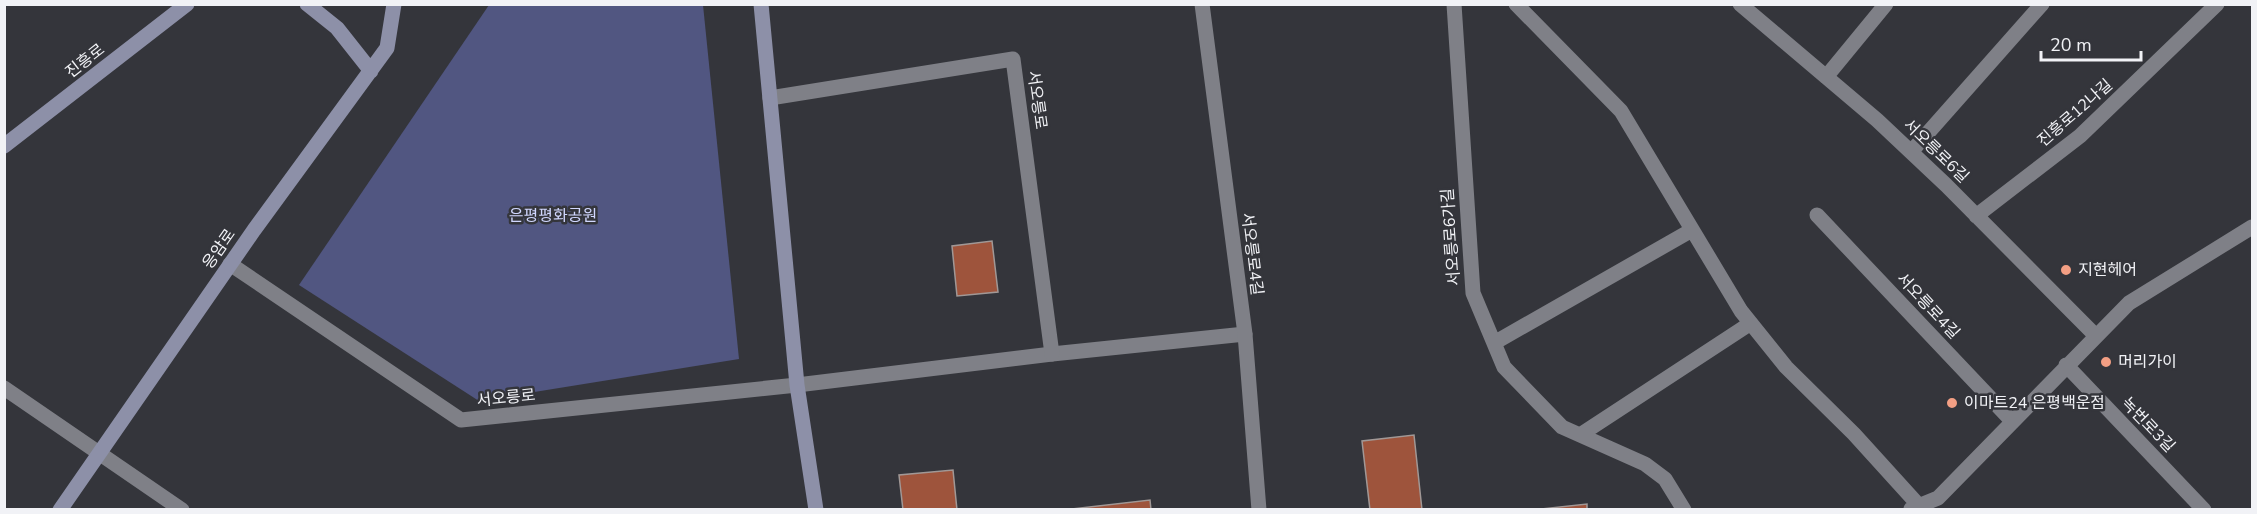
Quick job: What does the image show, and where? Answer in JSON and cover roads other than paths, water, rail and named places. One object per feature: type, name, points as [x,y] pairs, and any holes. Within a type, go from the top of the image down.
[{"type":"main road","name":"진흥로","points":[[4,146],[187,4]]},
{"type":"main road","points":[[307,4],[337,28],[371,71]]},
{"type":"main road","name":"응암로","points":[[60,510],[230,264],[387,48],[394,4]]},
{"type":"main road","points":[[761,4],[797,386],[816,510]]},
{"type":"street","name":"서오릉로4길","points":[[1202,4],[1245,334],[1259,510]]},
{"type":"street","name":"서오릉로6가길","points":[[1454,4],[1473,293],[1504,367],[1562,427],[1645,464],[1665,479],[1684,510]]},
{"type":"street","points":[[1516,4],[1621,111],[1751,323],[1786,367],[1854,434],[1917,508],[1938,498],[2129,303],[2253,227]]},
{"type":"street","name":"서오릉로6길","points":[[1740,4],[1911,152],[2096,336]]},
{"type":"street","points":[[1826,77],[1886,4]]},
{"type":"street","points":[[1911,152],[2042,4]]},
{"type":"street","name":"진흥로12나길","points":[[1976,216],[2080,136],[2217,4]]},
{"type":"street","name":"서오릉로","points":[[770,98],[1013,59],[1052,354]]},
{"type":"street","name":"서오릉로4길","points":[[1817,215],[2012,421]]},
{"type":"street","points":[[1494,344],[1692,230]]},
{"type":"street","name":"서오릉로","points":[[230,264],[461,420],[797,386],[1052,354],[1245,334]]},
{"type":"street","points":[[1580,435],[1751,323]]},
{"type":"street","name":"녹번로3길","points":[[2066,365],[2204,510]]},
{"type":"street","points":[[4,388],[182,510]]},
{"type":"place","name":"지현헤어","points":[[2066,270]]},
{"type":"place","name":"머리가이","points":[[2106,362]]},
{"type":"place","name":"이마트24 은평백운점","points":[[1952,403]]},
{"type":"park label","name":"은평평화공원","points":[[553,216]]}]
